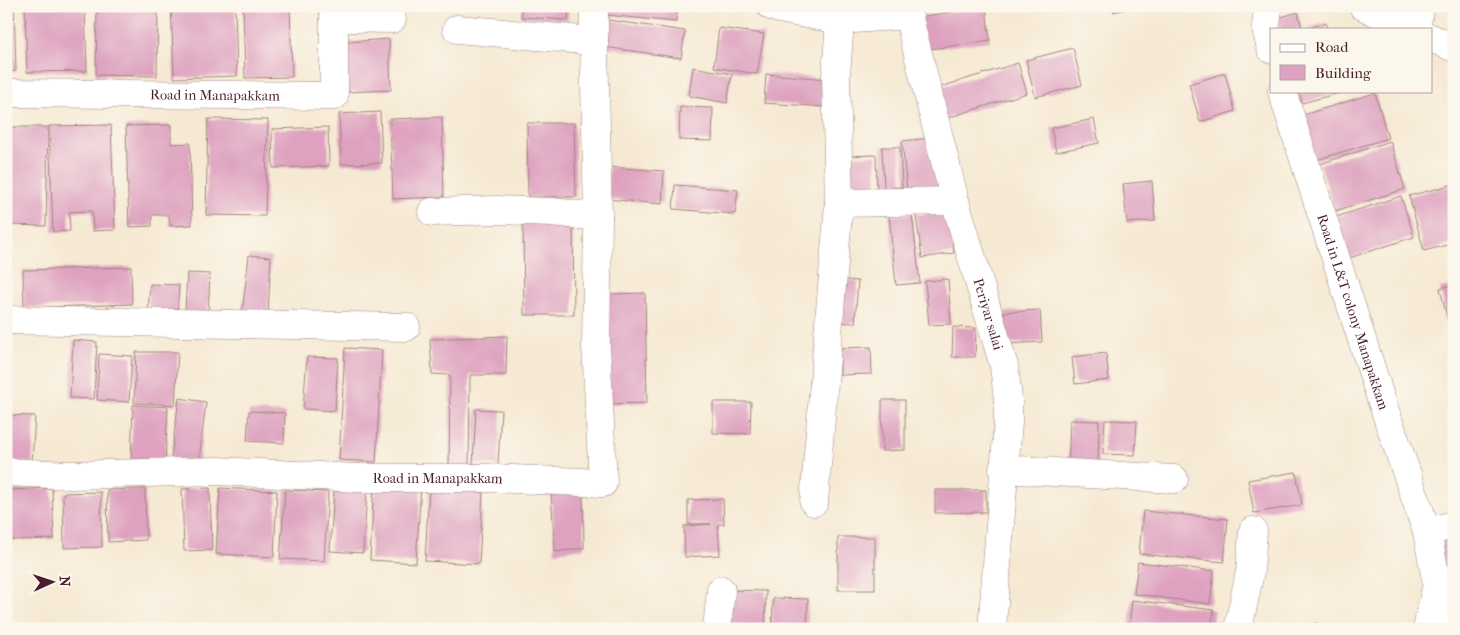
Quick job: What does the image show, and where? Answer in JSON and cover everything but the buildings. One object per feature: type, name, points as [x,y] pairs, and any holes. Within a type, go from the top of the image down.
[{"type":"street","name":"Road in Manapakkam","points":[[6,472],[71,475],[217,471],[358,478],[488,478],[603,483],[596,345],[598,217],[594,6]]},
{"type":"street","points":[[771,6],[840,20],[907,11]]},
{"type":"street","points":[[1268,6],[1266,28],[1270,45]]},
{"type":"street","points":[[1362,6],[1408,28]]},
{"type":"street","points":[[1416,28],[1420,6]]},
{"type":"street","name":"Periyar salai","points":[[907,11],[955,201],[1004,366],[1008,414],[992,629]]},
{"type":"street","name":"Road in Manapakkam","points":[[6,93],[334,96],[334,12]]},
{"type":"street","points":[[334,12],[392,19]]},
{"type":"street","points":[[814,502],[839,203],[836,76],[840,20]]},
{"type":"street","points":[[457,29],[594,41]]},
{"type":"street","points":[[1432,38],[1454,48]]},
{"type":"street","name":"Road in L&T colony Manapakkam","points":[[1282,92],[1382,402],[1427,532],[1437,584],[1450,629]]},
{"type":"street","points":[[839,203],[955,201]]},
{"type":"street","points":[[432,212],[498,210],[552,212],[598,217]]},
{"type":"street","points":[[6,320],[406,327]]},
{"type":"street","points":[[1003,469],[1174,479]]},
{"type":"street","points":[[1427,532],[1454,524]]},
{"type":"street","points":[[1238,629],[1250,572],[1253,531]]},
{"type":"street","name":"Road in L&T colony Manapakkam","points":[[1427,629],[1437,584]]},
{"type":"street","points":[[717,629],[721,590]]}]
